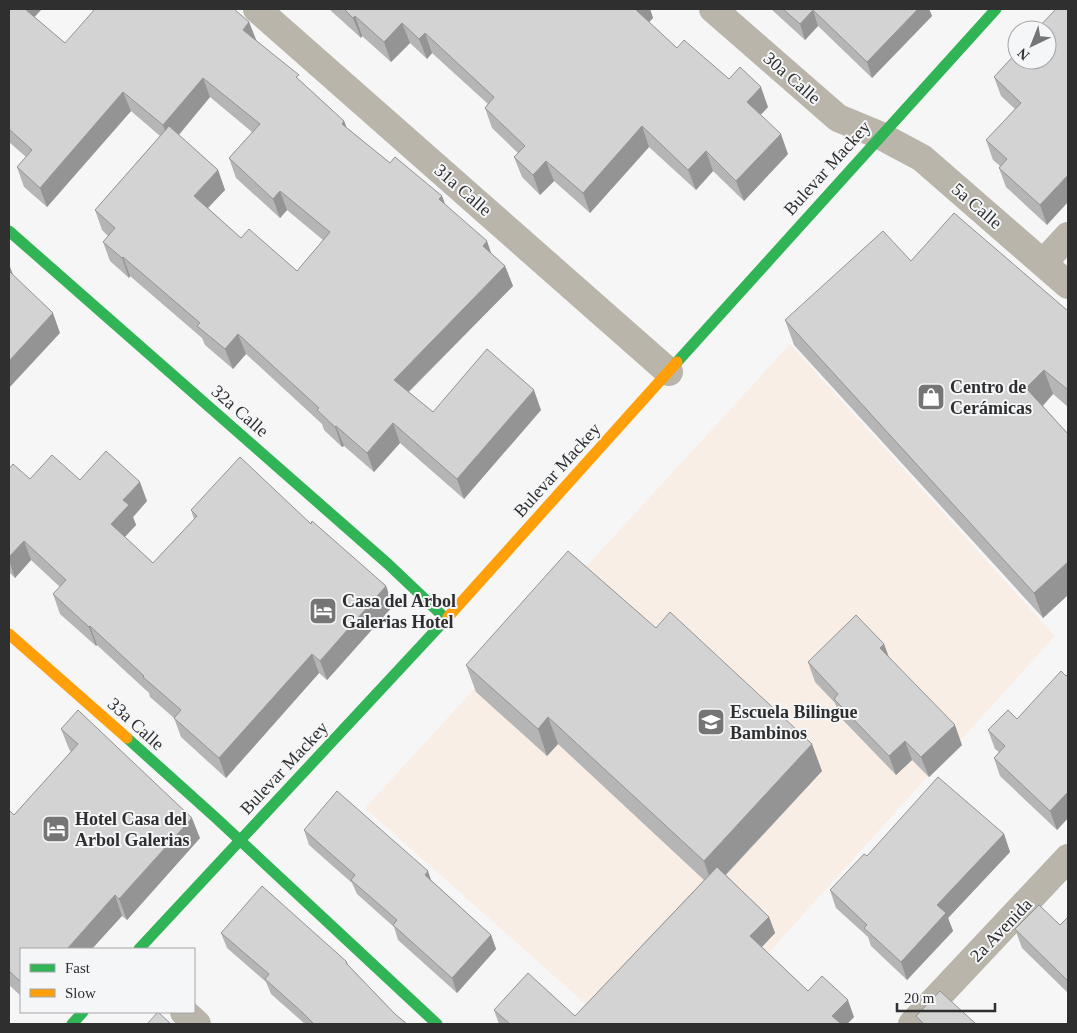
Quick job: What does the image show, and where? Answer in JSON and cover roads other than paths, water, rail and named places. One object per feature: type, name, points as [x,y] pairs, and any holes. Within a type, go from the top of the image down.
[{"type":"main road","name":"Bulevar Mackey","points":[[140,948],[446,619],[669,372],[879,135],[996,9]]},
{"type":"main road","name":"32a Calle","points":[[9,231],[388,564],[446,619]]},
{"type":"main road","name":"33a Calle","points":[[9,634],[239,840],[437,1024]]},
{"type":"main road","points":[[72,1024],[82,1013]]},
{"type":"street","name":"31a Calle","points":[[257,9],[669,372]]},
{"type":"street","name":"30a Calle","points":[[713,9],[838,118],[879,135]]},
{"type":"street","name":"5a Calle","points":[[879,135],[922,158],[1068,285]]},
{"type":"street","points":[[1043,263],[1068,236]]},
{"type":"street","name":"2a Avenida","points":[[912,1024],[1068,858]]},
{"type":"street","points":[[185,1013],[197,1024]]},
{"type":"place","name":"Centro de Cerámicas","points":[[931,397]]},
{"type":"place","name":"Casa del Arbol Galerias Hotel","points":[[323,611]]},
{"type":"place","name":"Escuela Bilingue Bambinos","points":[[711,722]]},
{"type":"place","name":"Hotel Casa del Arbol Galerias","points":[[56,829]]}]
